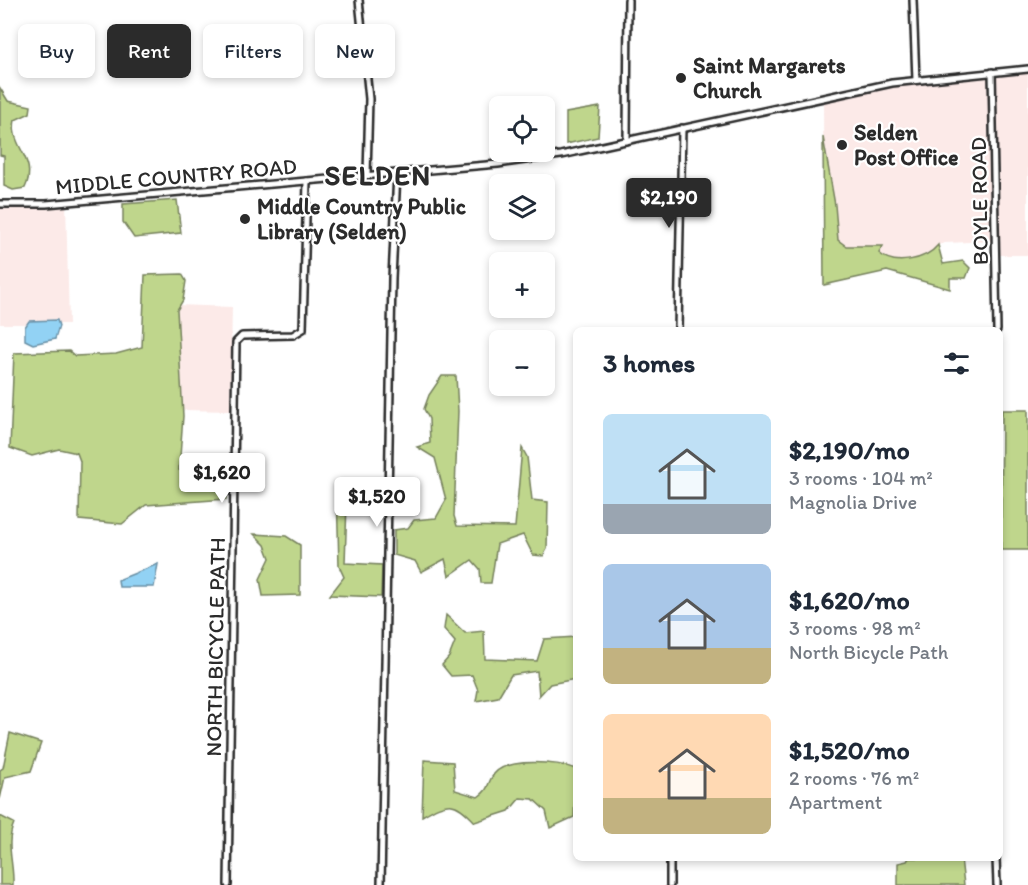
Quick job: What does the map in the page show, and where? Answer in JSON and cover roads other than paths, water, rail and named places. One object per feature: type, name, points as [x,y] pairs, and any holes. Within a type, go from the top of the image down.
[{"type":"street","points":[[358,0],[369,99],[367,175]]},
{"type":"street","points":[[627,141],[628,0]]},
{"type":"street","points":[[913,0],[916,80]]},
{"type":"street","name":"MIDDLE COUNTRY ROAD","points":[[0,204],[46,204],[507,163],[627,141],[892,83],[1028,69]]},
{"type":"street","name":"BOYLE ROAD","points":[[992,72],[998,327]]},
{"type":"street","points":[[678,327],[682,128]]},
{"type":"street","points":[[381,885],[392,278],[397,173]]},
{"type":"street","name":"NORTH BICYCLE PATH","points":[[228,885],[236,342],[242,336],[293,335],[303,329],[307,182]]},
{"type":"street","points":[[670,861],[670,885]]},
{"type":"street","points":[[996,861],[997,885]]},
{"type":"water","points":[[57,320],[59,326],[55,339],[33,344],[25,340],[25,327],[29,321]]},
{"type":"water","points":[[158,564],[154,587],[119,587],[118,580]]},
{"type":"place","name":"Saint Margarets Church","points":[[681,78]]},
{"type":"place","name":"Selden Post Office","points":[[842,145]]},
{"type":"place","name":"Middle Country Public Library (Selden)","points":[[245,219]]},
{"type":"district","name":"SELDEN","points":[[378,175]]}]
